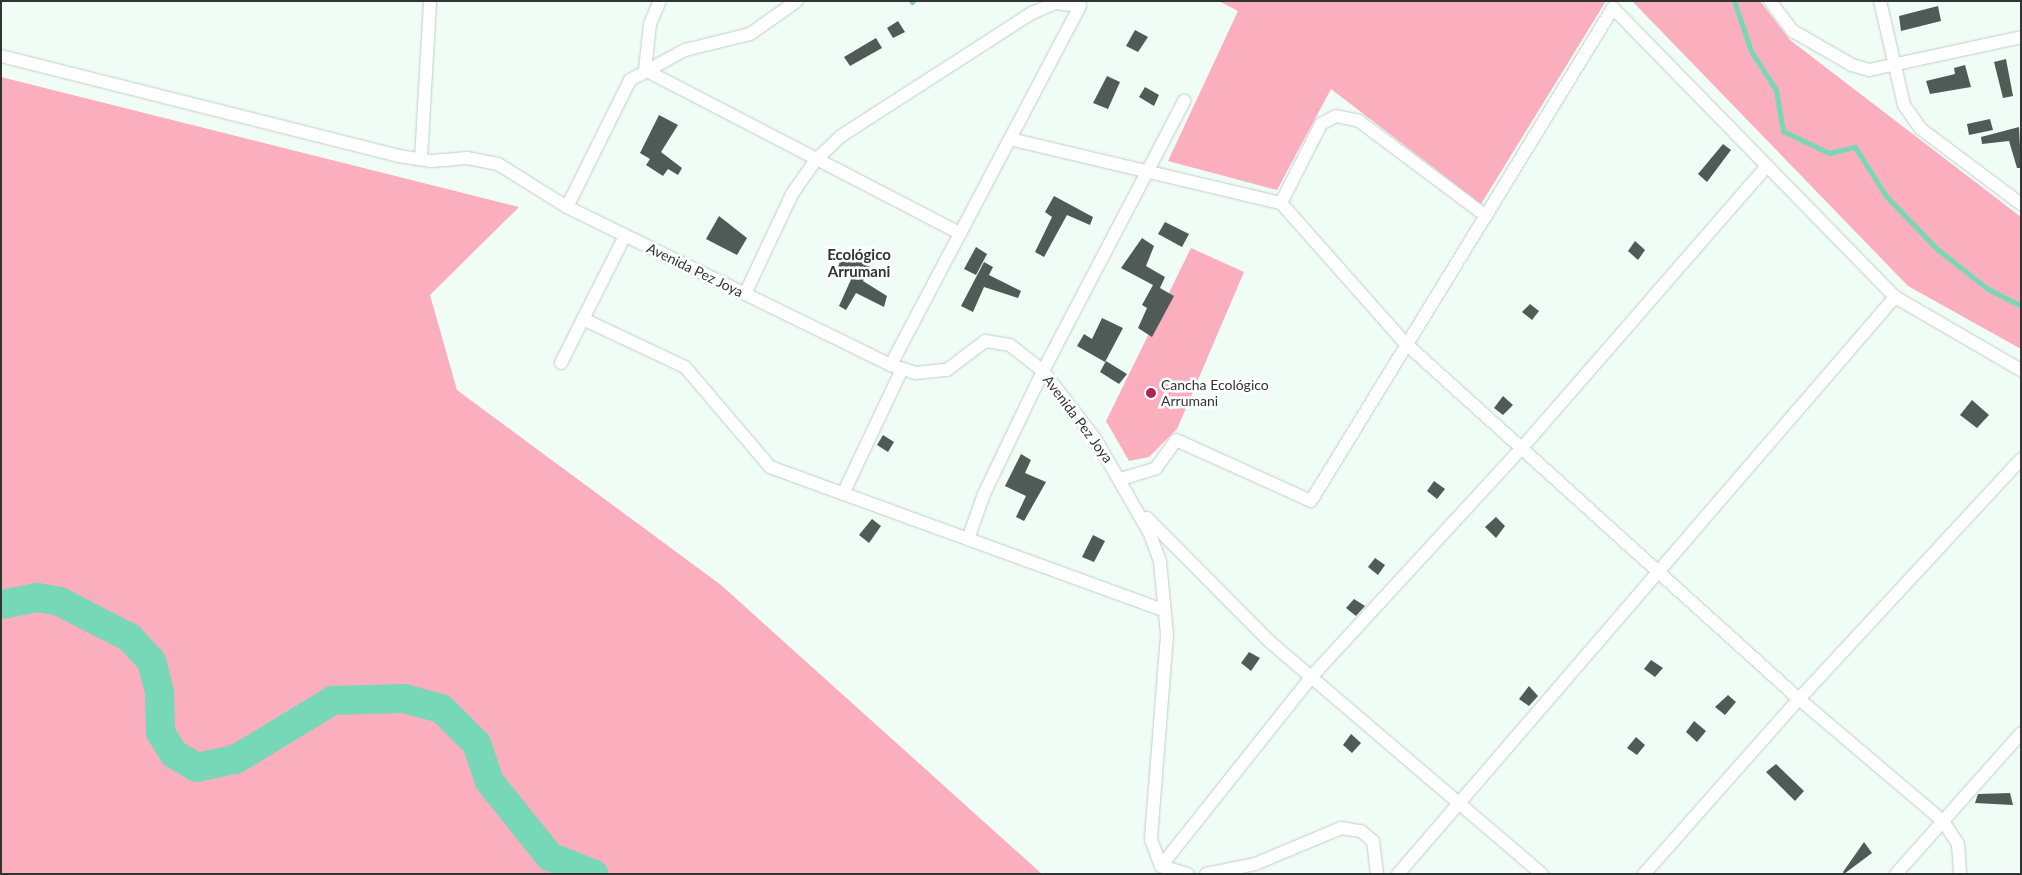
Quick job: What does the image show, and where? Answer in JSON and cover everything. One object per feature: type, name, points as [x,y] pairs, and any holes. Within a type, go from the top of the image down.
[{"type":"street","points":[[421,159],[430,1]]},
{"type":"street","points":[[645,70],[650,24],[660,1]]},
{"type":"street","points":[[567,207],[607,121],[630,80],[645,70],[685,50],[750,34],[797,1]]},
{"type":"street","points":[[1770,1],[1793,30],[1852,65],[1869,70],[1891,62],[2021,37]]},
{"type":"street","points":[[1880,1],[1891,62],[1904,104],[1921,129],[2021,204]]},
{"type":"street","points":[[745,294],[792,194],[817,159],[874,112],[1032,13],[1056,4],[1080,6],[960,233],[896,367],[844,494]]},
{"type":"street","points":[[1121,478],[1156,468],[1176,440],[1311,501],[1613,8],[1895,297],[2021,370]]},
{"type":"street","name":"Avenida Pez Joya","points":[[1,56],[421,159],[467,158],[498,164],[567,207],[896,367],[916,373],[947,370],[985,341],[1010,346],[1043,371],[1121,478],[1139,510],[1160,562],[1165,610],[1160,756],[1151,839],[1162,866]]},
{"type":"street","points":[[645,70],[960,233]]},
{"type":"street","points":[[968,539],[984,494],[1043,371],[1184,101]]},
{"type":"street","points":[[1281,202],[1321,124],[1336,116],[1359,121],[1486,216]]},
{"type":"street","points":[[1010,140],[1281,202],[1407,344],[1520,449],[1799,699],[1943,821],[1958,844],[1960,874]]},
{"type":"street","points":[[1188,874],[1162,866],[1313,675],[1520,449],[1767,166]]},
{"type":"street","points":[[561,362],[625,236]]},
{"type":"street","points":[[1398,874],[1656,570],[1895,297]]},
{"type":"street","points":[[583,319],[685,367],[770,468],[1165,610]]},
{"type":"street","points":[[1644,874],[1799,699],[2021,459]]},
{"type":"street","points":[[1139,510],[1269,641],[1313,675],[1542,874]]},
{"type":"street","points":[[1896,874],[2021,733]]},
{"type":"street","points":[[1206,874],[1255,864],[1341,828],[1361,831],[1373,841],[1377,874]]},
{"type":"shaded area","points":[[1219,1],[1606,1],[1481,204],[1331,89],[1277,190],[1168,161],[1238,11]]},
{"type":"shaded area","points":[[1632,1],[1760,1],[1790,40],[2021,217],[2021,349],[1908,286]]},
{"type":"shaded area","points":[[1,77],[519,207],[430,295],[457,390],[721,585],[1042,874],[1,874]]},
{"type":"shaded area","points":[[1191,248],[1244,272],[1177,429],[1149,457],[1129,461],[1106,421]]},
{"type":"building","points":[[1938,6],[1941,21],[1901,31],[1899,16]]},
{"type":"building","points":[[898,21],[905,32],[893,38],[887,28]]},
{"type":"building","points":[[1135,30],[1148,37],[1138,52],[1126,46]]},
{"type":"building","points":[[876,38],[882,48],[850,66],[844,57]]},
{"type":"building","points":[[2006,59],[2013,96],[2003,98],[1994,62]]},
{"type":"building","points":[[1965,65],[1971,87],[1930,94],[1926,81],[1955,74],[1954,68]]},
{"type":"building","points":[[1107,76],[1120,82],[1108,109],[1093,103]]},
{"type":"building","points":[[1145,87],[1159,95],[1154,106],[1139,97]]},
{"type":"building","points":[[659,115],[678,125],[661,152],[682,168],[678,175],[668,169],[663,176],[646,165],[650,159],[640,153]]},
{"type":"building","points":[[1990,119],[1993,130],[1969,135],[1967,124]]},
{"type":"building","points":[[2019,127],[2021,168],[2017,168],[2009,141],[1982,144],[1981,137]]},
{"type":"building","points":[[1723,144],[1731,150],[1707,182],[1698,174]]},
{"type":"building","points":[[1054,196],[1093,217],[1090,225],[1067,215],[1044,257],[1035,252],[1052,217],[1045,212]]},
{"type":"building","points":[[719,216],[747,238],[737,255],[706,239]]},
{"type":"building","points":[[1165,222],[1189,234],[1182,247],[1158,234]]},
{"type":"building","points":[[1142,238],[1154,246],[1146,266],[1165,277],[1160,288],[1174,296],[1152,337],[1138,328],[1147,308],[1142,305],[1153,285],[1121,268]]},
{"type":"building","points":[[1635,241],[1645,250],[1638,260],[1628,251]]},
{"type":"building","points":[[976,247],[987,254],[976,275],[964,269]]},
{"type":"building","points":[[843,253],[870,267],[863,281],[887,296],[884,307],[856,293],[846,310],[839,306],[853,275],[838,267]]},
{"type":"building","points":[[984,262],[993,267],[989,275],[1021,291],[1018,298],[984,287],[973,312],[961,306]]},
{"type":"building","points":[[1530,304],[1539,311],[1532,320],[1522,312]]},
{"type":"building","points":[[1102,318],[1123,328],[1105,362],[1077,346],[1084,334],[1092,339]]},
{"type":"building","points":[[1106,361],[1127,374],[1119,384],[1100,372]]},
{"type":"building","points":[[1503,396],[1513,405],[1503,415],[1494,408]]},
{"type":"building","points":[[1972,400],[1989,415],[1977,428],[1960,415]]},
{"type":"building","points":[[883,435],[894,442],[888,452],[877,445]]},
{"type":"building","points":[[1021,454],[1031,460],[1025,473],[1046,482],[1024,521],[1016,517],[1026,496],[1005,486]]},
{"type":"building","points":[[1434,481],[1445,489],[1437,499],[1427,491]]},
{"type":"building","points":[[1496,517],[1505,526],[1496,538],[1485,527]]},
{"type":"building","points":[[872,519],[881,526],[869,543],[859,535]]},
{"type":"building","points":[[1093,535],[1105,541],[1094,562],[1082,557]]},
{"type":"building","points":[[1375,558],[1385,565],[1378,575],[1368,567]]},
{"type":"building","points":[[1354,599],[1365,606],[1356,616],[1346,608]]},
{"type":"building","points":[[1249,652],[1260,658],[1251,671],[1241,663]]},
{"type":"building","points":[[1651,660],[1663,668],[1655,677],[1644,669]]},
{"type":"building","points":[[1529,686],[1538,696],[1529,706],[1519,699]]},
{"type":"building","points":[[1728,695],[1736,702],[1725,715],[1715,707]]},
{"type":"building","points":[[1694,721],[1706,731],[1697,742],[1686,732]]},
{"type":"building","points":[[1351,734],[1361,743],[1352,753],[1343,745]]},
{"type":"building","points":[[1636,737],[1645,745],[1637,755],[1627,748]]},
{"type":"building","points":[[1776,764],[1804,791],[1795,801],[1766,772]]},
{"type":"building","points":[[2010,793],[2013,805],[1975,803],[1978,794]]},
{"type":"building","points":[[1864,842],[1872,853],[1844,874],[1843,872]]},
{"type":"waterway","points":[[1734,1],[1751,51],[1776,90],[1783,131],[1829,153],[1855,147],[1886,196],[1937,249],[1988,289],[2021,306]]},
{"type":"waterway","points":[[1,604],[37,597],[59,601],[129,637],[151,661],[159,691],[160,732],[173,753],[196,767],[235,759],[332,700],[403,698],[441,708],[476,743],[489,781],[549,856],[594,874]]},
{"type":"place","name":"Cancha Ecológico Arrumani","points":[[1151,393]]},
{"type":"district","name":"Ecológico Arrumani","points":[[859,262]]}]
